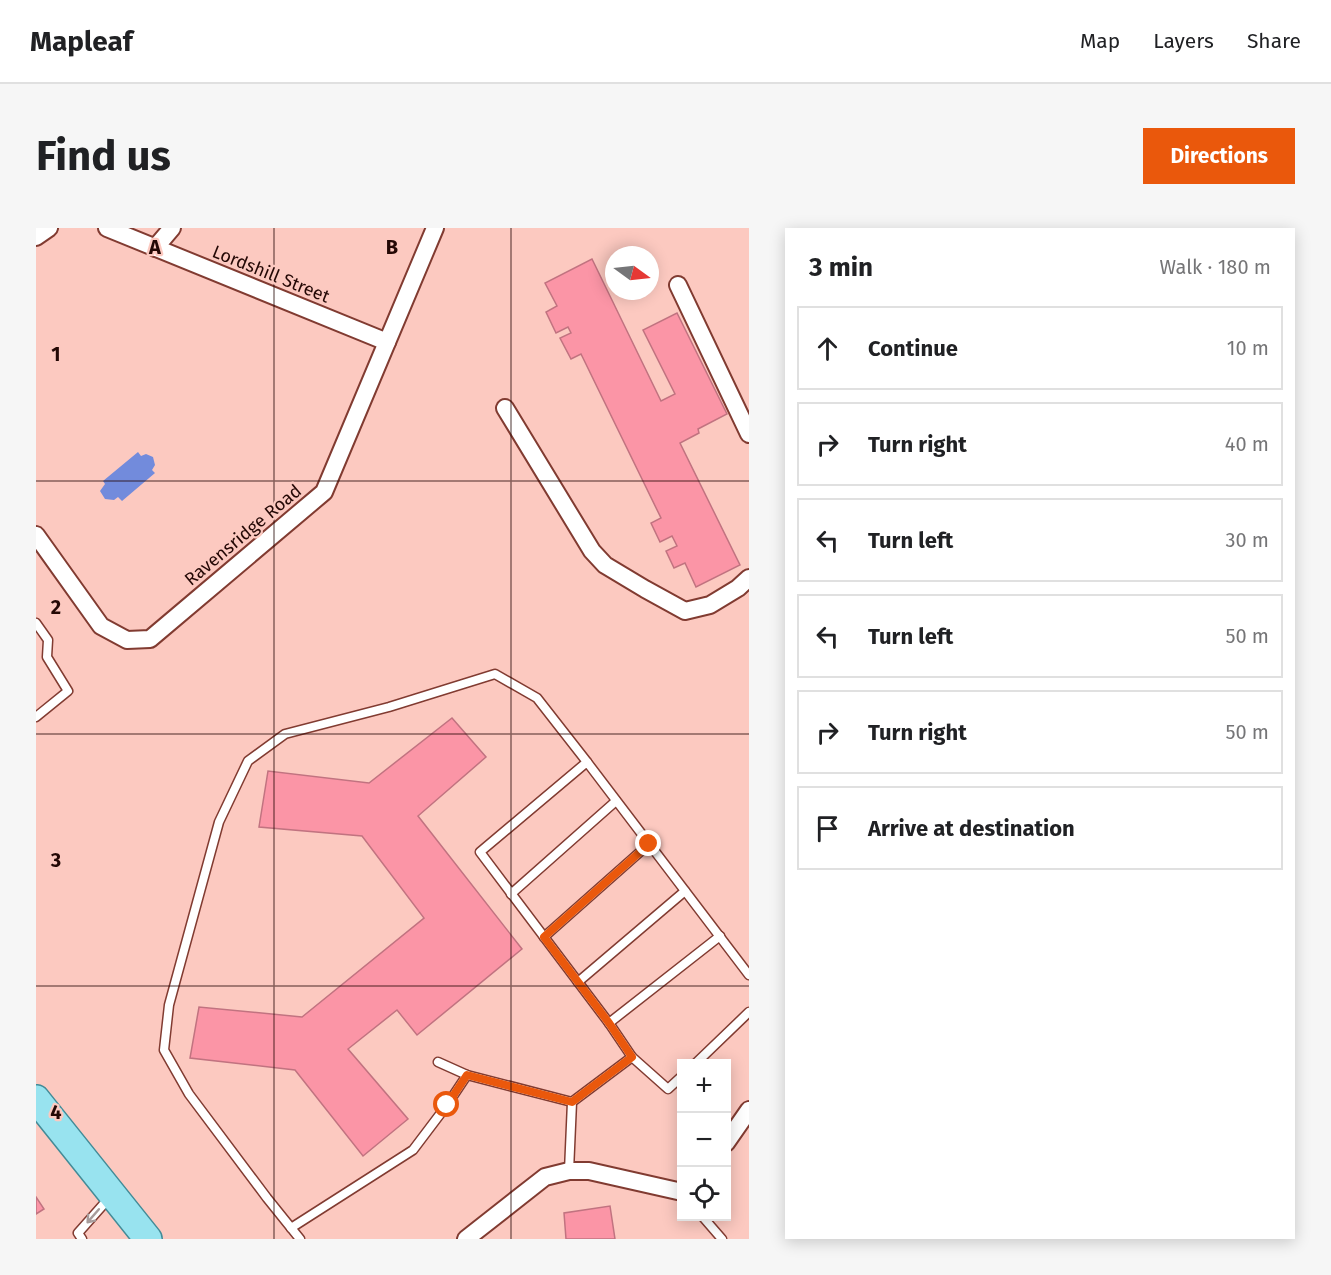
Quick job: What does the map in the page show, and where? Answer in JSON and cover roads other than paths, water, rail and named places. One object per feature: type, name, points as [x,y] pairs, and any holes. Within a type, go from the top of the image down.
[{"type":"main road","points":[[36,1099],[147,1239]]},
{"type":"street","points":[[36,237],[49,228]]},
{"type":"street","name":"Lordshill Street","points":[[107,228],[387,342]]},
{"type":"street","points":[[155,248],[172,228]]},
{"type":"street","name":"Ravensridge Road","points":[[36,535],[101,626],[127,640],[150,639],[324,492],[435,228]]},
{"type":"street","points":[[678,285],[749,434]]},
{"type":"street","points":[[505,408],[592,551],[605,565],[685,611],[710,605],[738,588],[749,578]]},
{"type":"street","points":[[731,1136],[749,1110]]},
{"type":"street","points":[[466,1239],[545,1177],[569,1171],[589,1171],[677,1192]]},
{"type":"lane","points":[[36,623],[48,640],[47,657],[68,691],[36,717]]},
{"type":"lane","points":[[300,1239],[189,1094],[164,1050],[169,1005],[219,822],[248,761],[285,734],[389,707],[495,674],[537,698],[749,975]]},
{"type":"lane","points":[[587,762],[480,852],[632,1057],[668,1089],[677,1080]]},
{"type":"lane","points":[[512,894],[616,801]]},
{"type":"lane","points":[[544,937],[649,844]]},
{"type":"lane","points":[[578,982],[685,891]]},
{"type":"lane","points":[[609,1023],[720,936]]},
{"type":"lane","points":[[700,1059],[749,1012]]},
{"type":"lane","points":[[572,1102],[632,1057]]},
{"type":"lane","points":[[438,1062],[467,1075],[572,1102]]},
{"type":"lane","points":[[291,1228],[413,1150],[467,1075]]},
{"type":"lane","points":[[569,1171],[572,1102]]},
{"type":"lane","points":[[82,1239],[78,1233],[112,1194]]},
{"type":"lane","points":[[706,1221],[722,1239]]},
{"type":"water","points":[[138,452],[141,456],[146,454],[153,457],[155,465],[152,470],[155,473],[122,501],[118,497],[114,500],[105,499],[100,491],[105,484],[103,481]]}]
